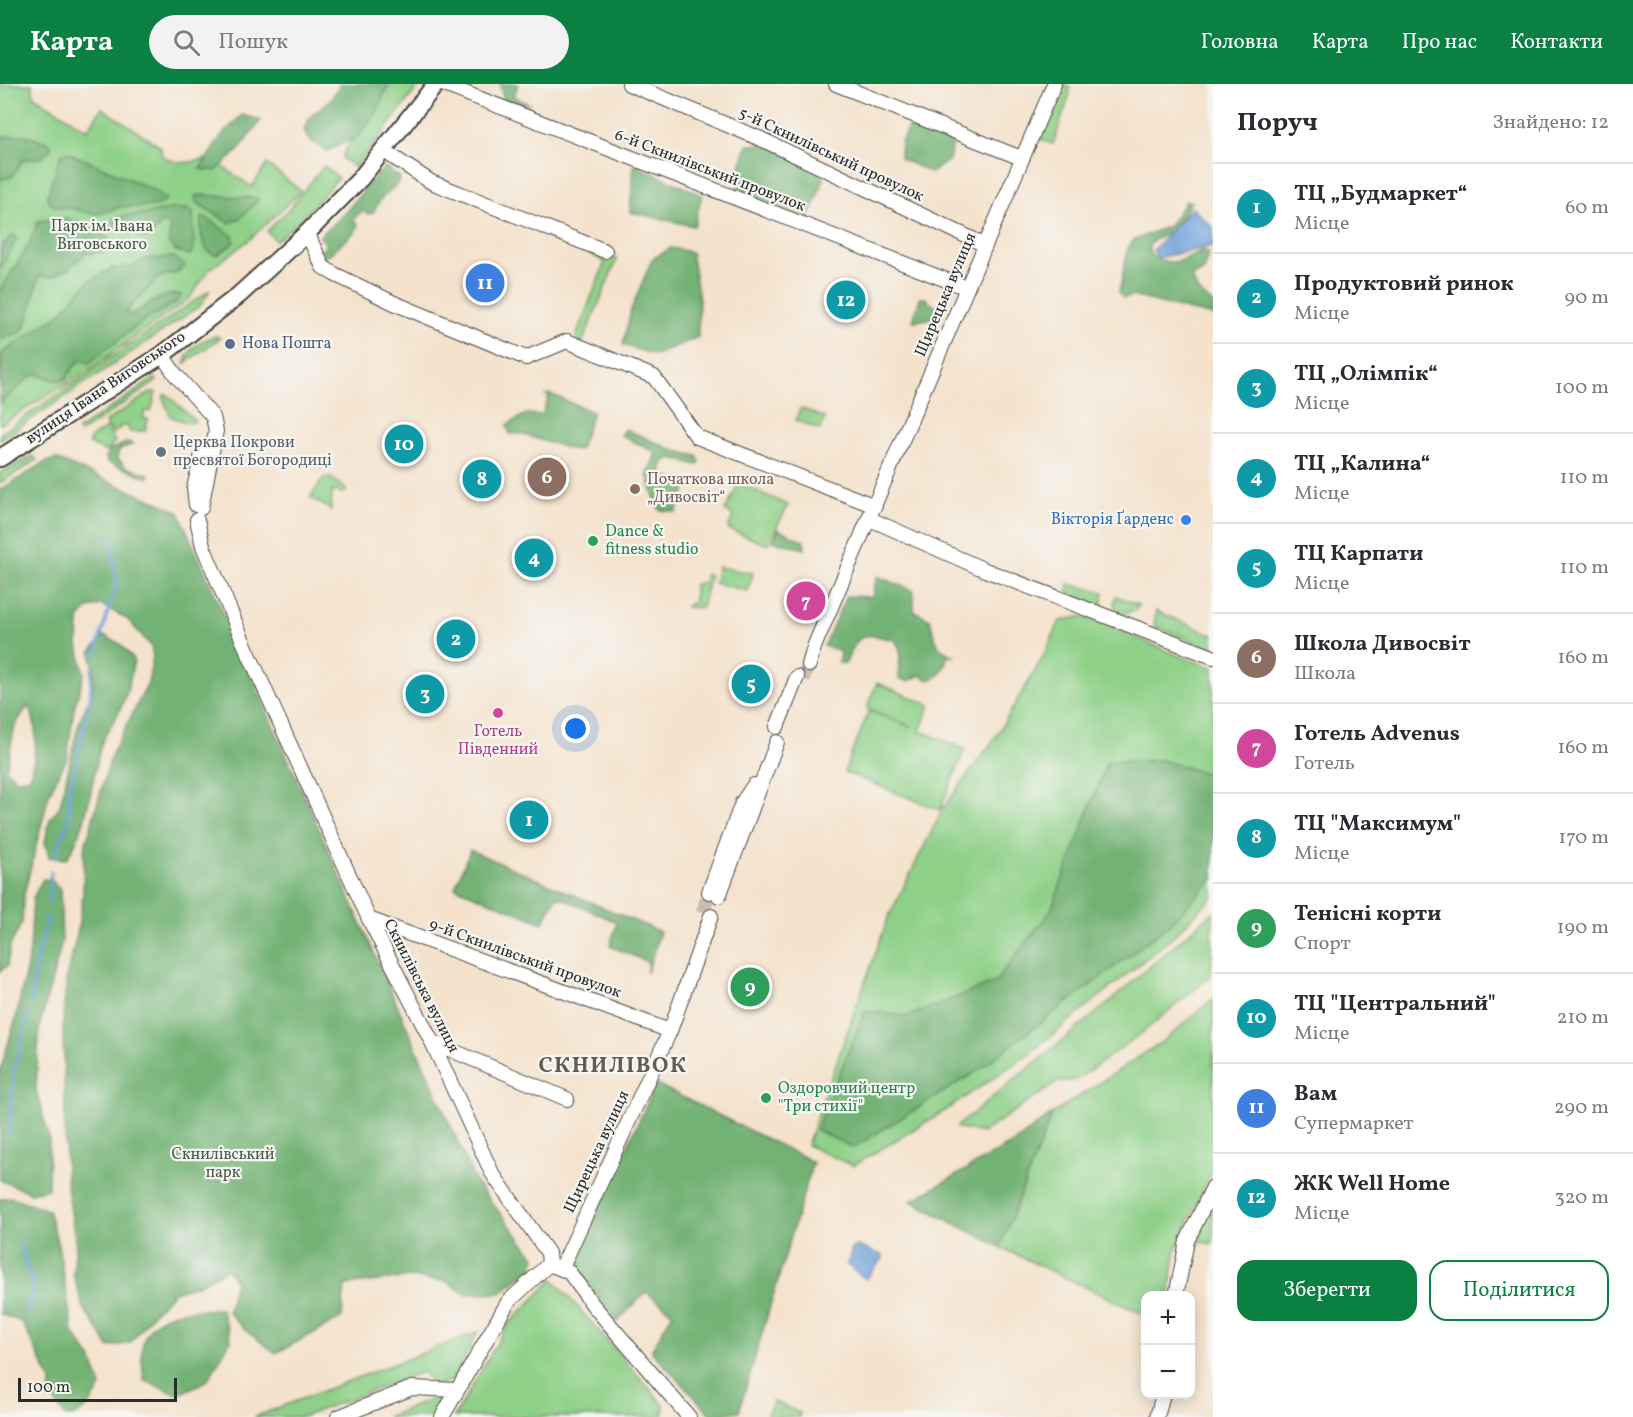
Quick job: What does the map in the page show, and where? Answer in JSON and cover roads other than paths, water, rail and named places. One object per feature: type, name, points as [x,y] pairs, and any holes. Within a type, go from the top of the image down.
[{"type":"main road","name":"вулиця Івана Виговського","points":[[0,458],[162,355],[239,295],[307,233],[384,151],[436,84]]},
{"type":"street","name":"6-й Скнилівський провулок","points":[[442,84],[967,288]]},
{"type":"street","name":"5-й Скнилівський провулок","points":[[629,84],[761,139],[985,245]]},
{"type":"street","points":[[836,84],[1021,158]]},
{"type":"street","name":"Щирецька вулиця","points":[[808,661],[985,245],[1048,86]]},
{"type":"street","points":[[384,151],[431,182],[606,251]]},
{"type":"street","points":[[307,233],[322,267],[405,308],[526,358],[567,340],[654,377],[697,437],[872,512],[985,570],[1213,657]]},
{"type":"street","name":"Скнилівська вулиця","points":[[162,355],[175,374],[213,417],[216,430],[198,511],[203,546],[369,919],[432,1042],[492,1173],[555,1266],[689,1417]]},
{"type":"street","points":[[714,894],[800,678]]},
{"type":"street","name":"Щирецька вулиця","points":[[442,1417],[508,1302],[555,1266],[670,1031],[707,917]]},
{"type":"street","name":"9-й Скнилівський провулок","points":[[369,919],[670,1031]]},
{"type":"street","points":[[432,1042],[567,1099]]},
{"type":"street","points":[[1177,1291],[1187,1241],[1213,1186]]},
{"type":"street","points":[[338,1417],[412,1388],[457,1390]]},
{"type":"street","points":[[1157,1417],[1162,1399]]},
{"type":"water","points":[[1192,208],[1213,227],[1213,246],[1158,258],[1153,250]]},
{"type":"water","points":[[857,1246],[882,1255],[883,1258],[866,1279],[847,1265],[852,1249]]},
{"type":"waterway","points":[[95,656],[117,581],[110,535]]},
{"type":"waterway","points":[[55,858],[69,818],[69,794],[90,701],[92,668]]},
{"type":"waterway","points":[[49,904],[51,872]]},
{"type":"waterway","points":[[31,1002],[36,961],[48,917]]},
{"type":"waterway","points":[[9,1132],[14,1071],[28,1014]]},
{"type":"waterway","points":[[19,1242],[33,1283],[27,1314]]},
{"type":"tunnel","points":[[803,679],[809,665]]},
{"type":"tunnel","points":[[703,912],[709,892]]},
{"type":"place","name":"Вам","points":[[485,283]]},
{"type":"place","name":"ЖК Well Home","points":[[846,300]]},
{"type":"place","name":"Нова Пошта","points":[[230,344]]},
{"type":"place","name":"ТЦ \"Центральний\"","points":[[404,444]]},
{"type":"place","name":"Церква Покрови пресвятої Богородиці","points":[[161,452]]},
{"type":"place","name":"Школа Дивосвіт","points":[[547,477]]},
{"type":"place","name":"ТЦ \"Максимум\"","points":[[482,479]]},
{"type":"place","name":"Початкова школа „Дивосвіт“","points":[[635,489]]},
{"type":"place","name":"Вікторія Ґарденс","points":[[1186,520]]},
{"type":"place","name":"Dance & fitness studio","points":[[593,541]]},
{"type":"place","name":"ТЦ „Калина“","points":[[534,558]]},
{"type":"place","name":"Готель Advenus","points":[[806,601]]},
{"type":"place","name":"Продуктовий ринок","points":[[456,639]]},
{"type":"place","name":"ТЦ Карпати","points":[[751,684]]},
{"type":"place","name":"ТЦ „Олімпік“","points":[[425,694]]},
{"type":"place","name":"Готель Південний","points":[[498,713]]},
{"type":"place","name":"ТЦ „Будмаркет“","points":[[529,820]]},
{"type":"place","name":"Тенісні корти","points":[[750,987]]},
{"type":"place","name":"Оздоровчий центр \"Три стихії\"","points":[[766,1098]]},
{"type":"district","name":"СКНИЛІВОК","points":[[613,1066]]},
{"type":"park label","name":"Парк ім. Івана Виговського","points":[[102,236]]},
{"type":"park label","name":"Скнилівський парк","points":[[223,1164]]}]
